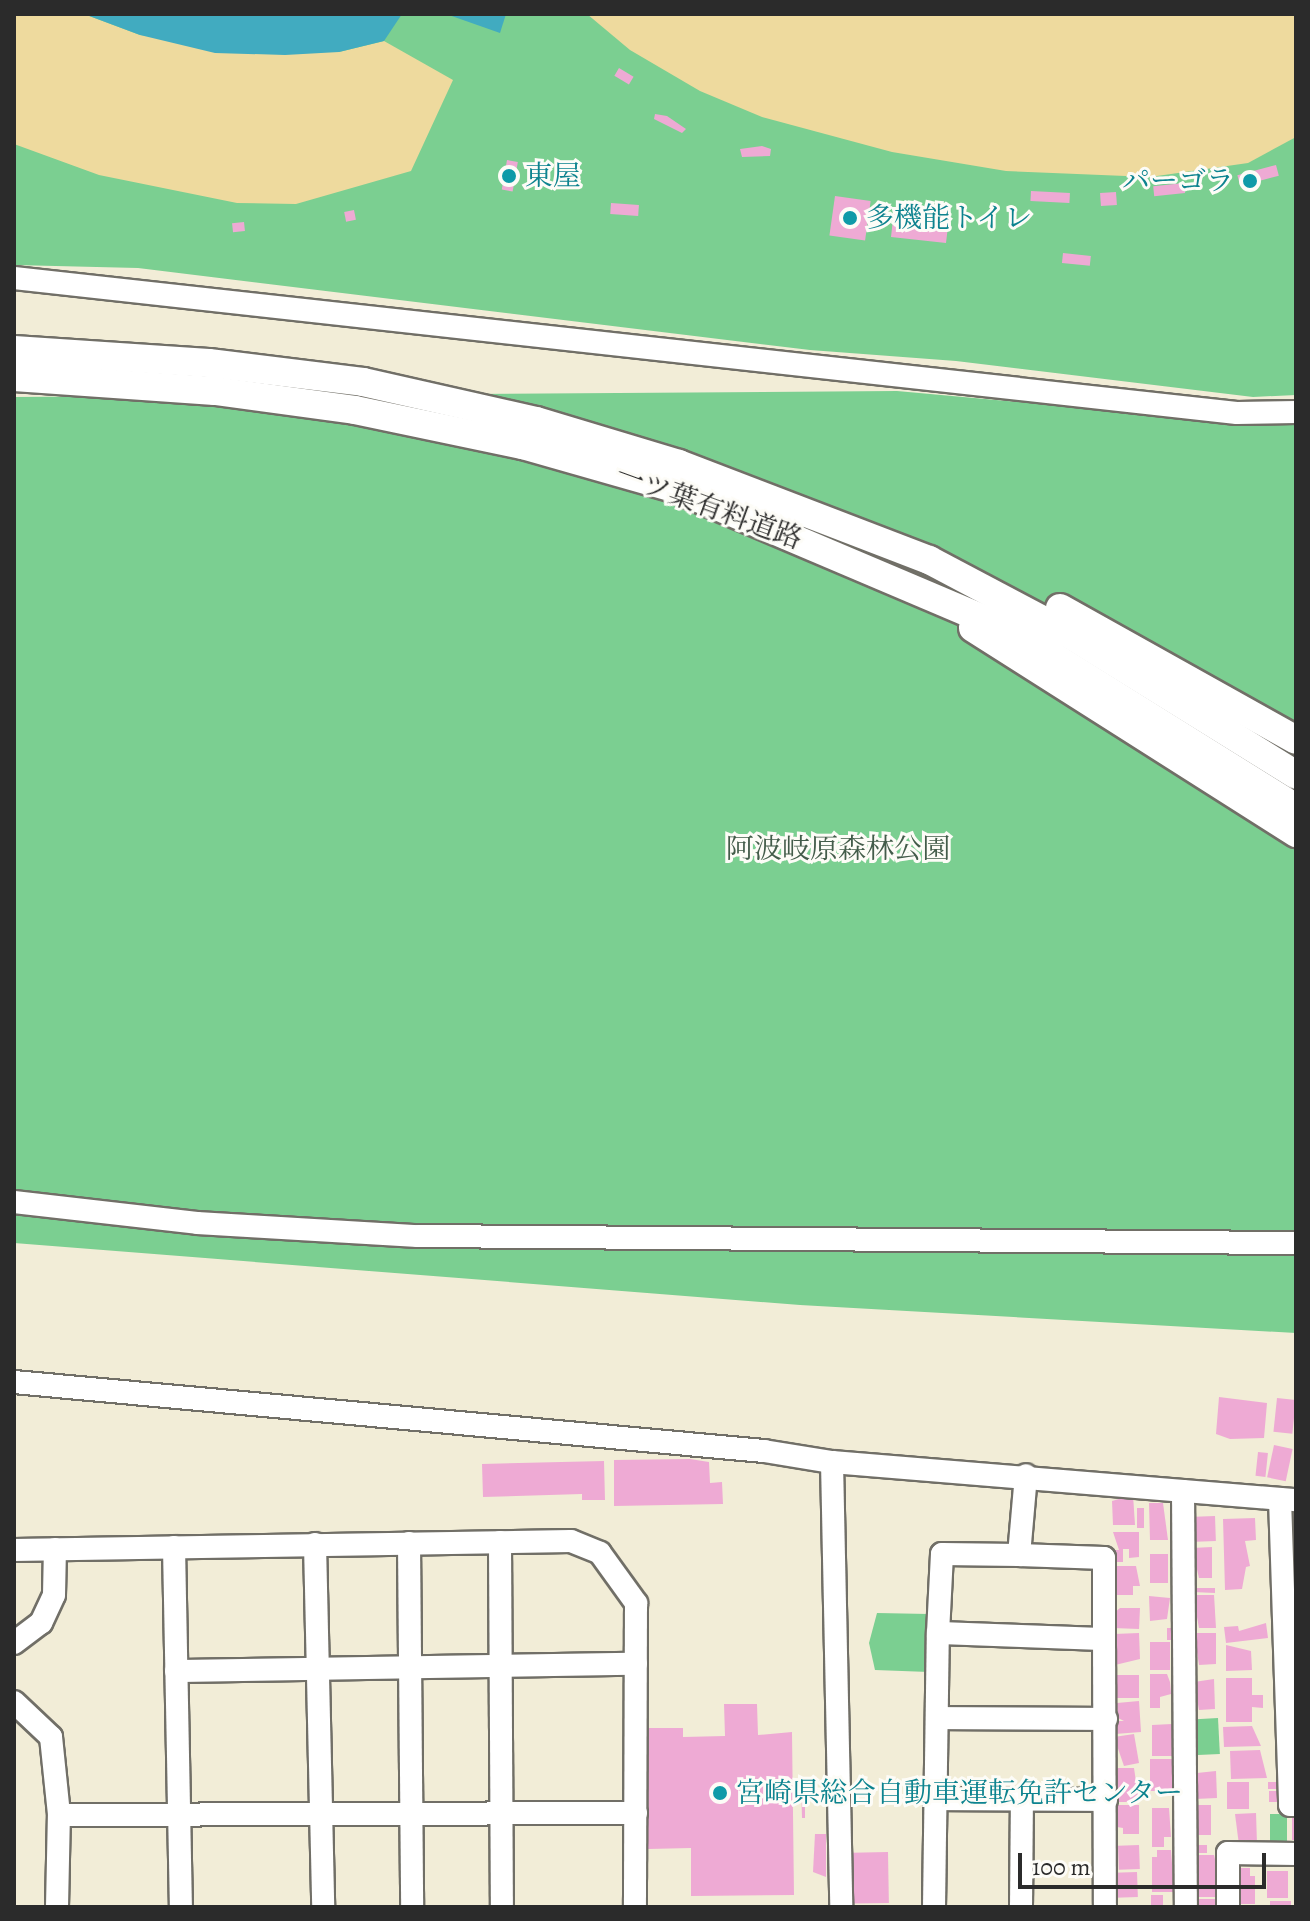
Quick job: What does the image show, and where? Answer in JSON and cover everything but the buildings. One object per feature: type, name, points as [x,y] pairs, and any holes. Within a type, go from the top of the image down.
[{"type":"main road","name":"一ツ葉有料道路","points":[[14,350],[209,363],[363,382],[536,421],[679,464],[929,560],[1069,634],[1223,742],[1296,808]]},
{"type":"main road","name":"一ツ葉有料道路","points":[[14,377],[215,391],[355,410],[523,445],[677,489],[1016,633],[1223,742],[1296,775]]},
{"type":"main road","points":[[929,560],[971,566],[1073,614],[1296,740]]},
{"type":"main road","points":[[930,594],[986,638],[1296,833]]},
{"type":"street","points":[[14,278],[1237,413],[1296,412]]},
{"type":"street","points":[[14,1188],[205,1210],[250,1222]]},
{"type":"street","points":[[14,1202],[197,1223],[250,1222],[418,1236],[1296,1243]]},
{"type":"street","points":[[14,1382],[764,1451],[832,1462],[1026,1475],[1288,1500],[1290,1805],[1296,1805]]},
{"type":"street","points":[[832,1462],[841,1907]]},
{"type":"street","points":[[1019,1555],[1026,1475]]},
{"type":"street","points":[[1183,1491],[1186,1907]]},
{"type":"street","points":[[14,1550],[571,1541],[600,1553],[636,1603],[635,1907]]},
{"type":"street","points":[[500,1542],[502,1907]]},
{"type":"street","points":[[409,1543],[412,1907]]},
{"type":"street","points":[[315,1544],[323,1907]]},
{"type":"street","points":[[174,1547],[181,1907]]},
{"type":"street","points":[[14,1643],[41,1623],[54,1595],[55,1549]]},
{"type":"street","points":[[934,1907],[942,1554],[1104,1558],[1105,1907]]},
{"type":"street","points":[[938,1633],[1104,1639]]},
{"type":"street","points":[[176,1671],[411,1670],[636,1664]]},
{"type":"street","points":[[14,1702],[51,1737],[59,1815],[57,1907]]},
{"type":"street","points":[[937,1718],[1106,1719]]},
{"type":"street","points":[[935,1799],[1106,1800]]},
{"type":"street","points":[[1021,1907],[1022,1801]]},
{"type":"street","points":[[59,1815],[323,1811],[636,1813]]},
{"type":"street","points":[[1228,1907],[1228,1853],[1296,1854]]},
{"type":"green space","points":[[14,14],[1296,14],[1296,395],[1253,397],[956,361],[810,350],[138,268],[14,265]]},
{"type":"green space","name":"阿波岐原森林公園","points":[[897,391],[1270,425],[1296,421],[1296,1333],[800,1305],[14,1243],[14,397]]},
{"type":"green space","points":[[877,1613],[929,1614],[929,1672],[875,1670],[869,1643]]},
{"type":"green space","points":[[1218,1718],[1220,1754],[1198,1755],[1196,1719]]},
{"type":"green space","points":[[1270,1814],[1287,1814],[1287,1844],[1270,1844]]},
{"type":"sand","points":[[14,14],[84,14],[140,35],[339,52],[384,41],[453,80],[411,171],[296,204],[237,203],[99,175],[14,144]]},
{"type":"sand","points":[[587,14],[1296,14],[1296,137],[1248,163],[1150,177],[1006,171],[892,152],[762,117],[700,91],[630,50]]},
{"type":"water","points":[[84,14],[402,14],[384,41],[339,52],[285,55],[215,53],[140,35]]},
{"type":"water","points":[[446,14],[506,14],[500,33]]},
{"type":"place","name":"東屋","points":[[509,176]]},
{"type":"place","name":"パーゴラ","points":[[1250,181]]},
{"type":"place","name":"多機能トイレ","points":[[850,218]]},
{"type":"place","name":"宮崎県総合自動車運転免許センター","points":[[720,1793]]}]
